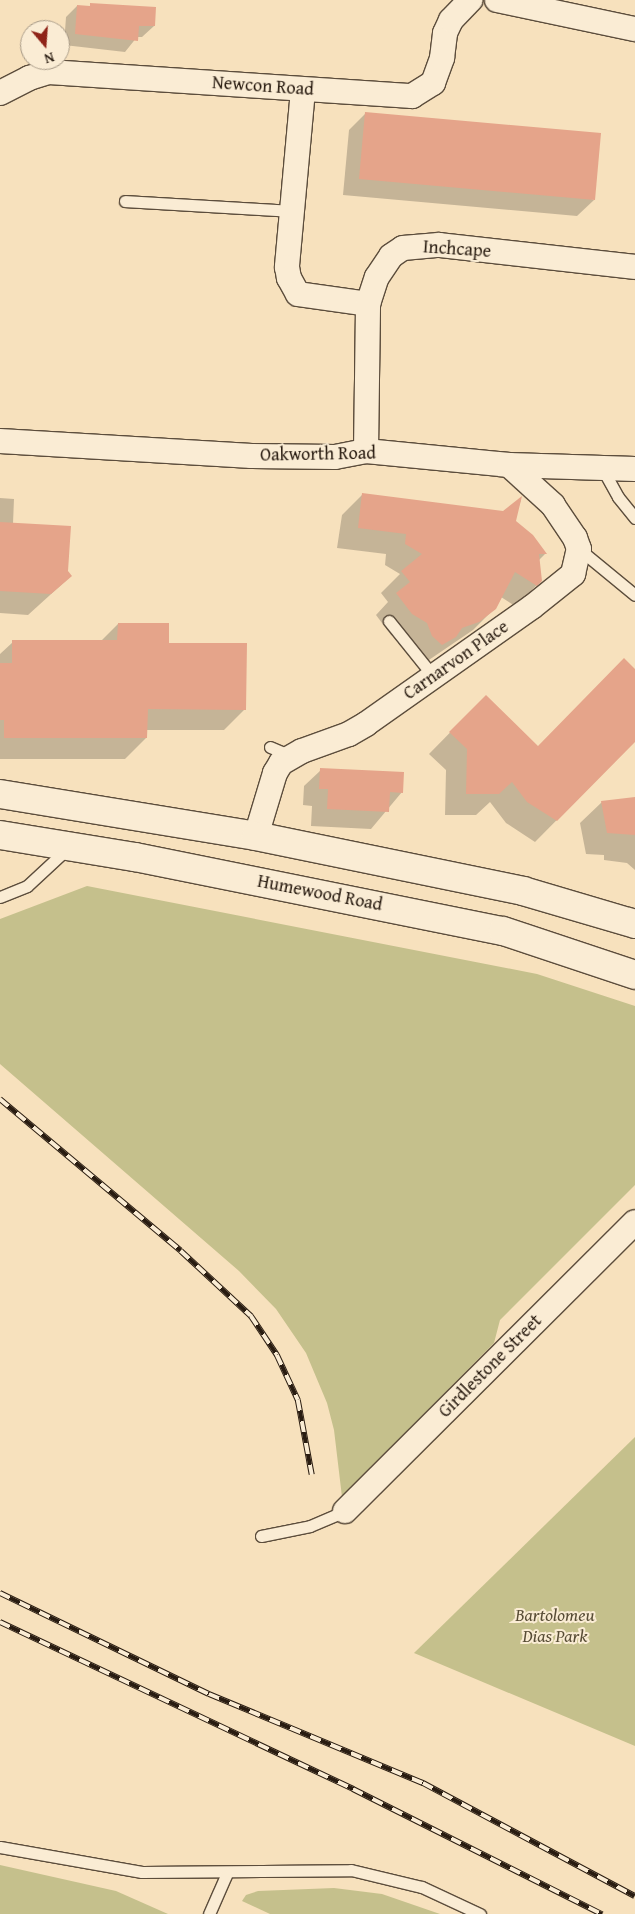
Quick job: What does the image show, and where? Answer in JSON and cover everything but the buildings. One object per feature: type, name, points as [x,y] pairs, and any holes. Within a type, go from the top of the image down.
[{"type":"main road","points":[[0,794],[256,836],[523,892],[635,924]]},
{"type":"main road","name":"Humewood Road","points":[[0,835],[70,846],[503,930],[635,975]]},
{"type":"street","name":"Newcon Road","points":[[0,94],[29,78],[49,72],[401,96],[422,92],[433,83],[438,72],[445,33],[451,20],[470,0]]},
{"type":"street","points":[[497,0],[635,29]]},
{"type":"street","points":[[303,90],[287,266],[292,288],[298,294],[368,304]]},
{"type":"street","name":"Inchcape","points":[[366,451],[368,304],[377,277],[391,256],[403,248],[424,245],[635,267]]},
{"type":"street","name":"Oakworth Road","points":[[0,440],[252,456],[335,457],[366,451],[509,465],[635,469]]},
{"type":"street","points":[[509,465],[553,506],[575,538],[579,549]]},
{"type":"street","name":"Carnarvon Place","points":[[256,836],[281,751],[350,734],[557,589],[572,574],[579,549]]},
{"type":"street","name":"Girdlestone Street","points":[[345,1511],[635,1222]]},
{"type":"lane","points":[[125,201],[292,211]]},
{"type":"lane","points":[[602,468],[618,497],[635,518]]},
{"type":"lane","points":[[579,549],[635,595]]},
{"type":"lane","points":[[389,621],[433,676]]},
{"type":"lane","points":[[0,897],[27,886],[70,846]]},
{"type":"lane","points":[[260,1536],[310,1526],[345,1511]]},
{"type":"lane","points":[[0,1847],[142,1872],[227,1873],[351,1870],[422,1887],[480,1914]]},
{"type":"lane","points":[[209,1914],[227,1873]]},
{"type":"green space","points":[[87,886],[537,974],[635,1006],[635,1185],[500,1320],[494,1343],[342,1497],[334,1430],[327,1403],[306,1353],[276,1309],[239,1271],[0,1064],[0,919]]},
{"type":"green space","name":"Bartolomeu Dias Park","points":[[635,1437],[635,1746],[414,1653]]},
{"type":"green space","points":[[0,1865],[116,1891],[168,1914],[0,1914]]},
{"type":"green space","points":[[334,1888],[382,1894],[440,1914],[270,1914],[242,1901],[246,1895],[258,1891]]},
{"type":"railway","points":[[0,1099],[181,1251],[251,1316],[277,1355],[298,1400],[312,1475]]},
{"type":"railway","points":[[0,1593],[209,1694],[423,1783],[635,1896]]},
{"type":"railway","points":[[0,1622],[353,1789],[602,1914]]}]
